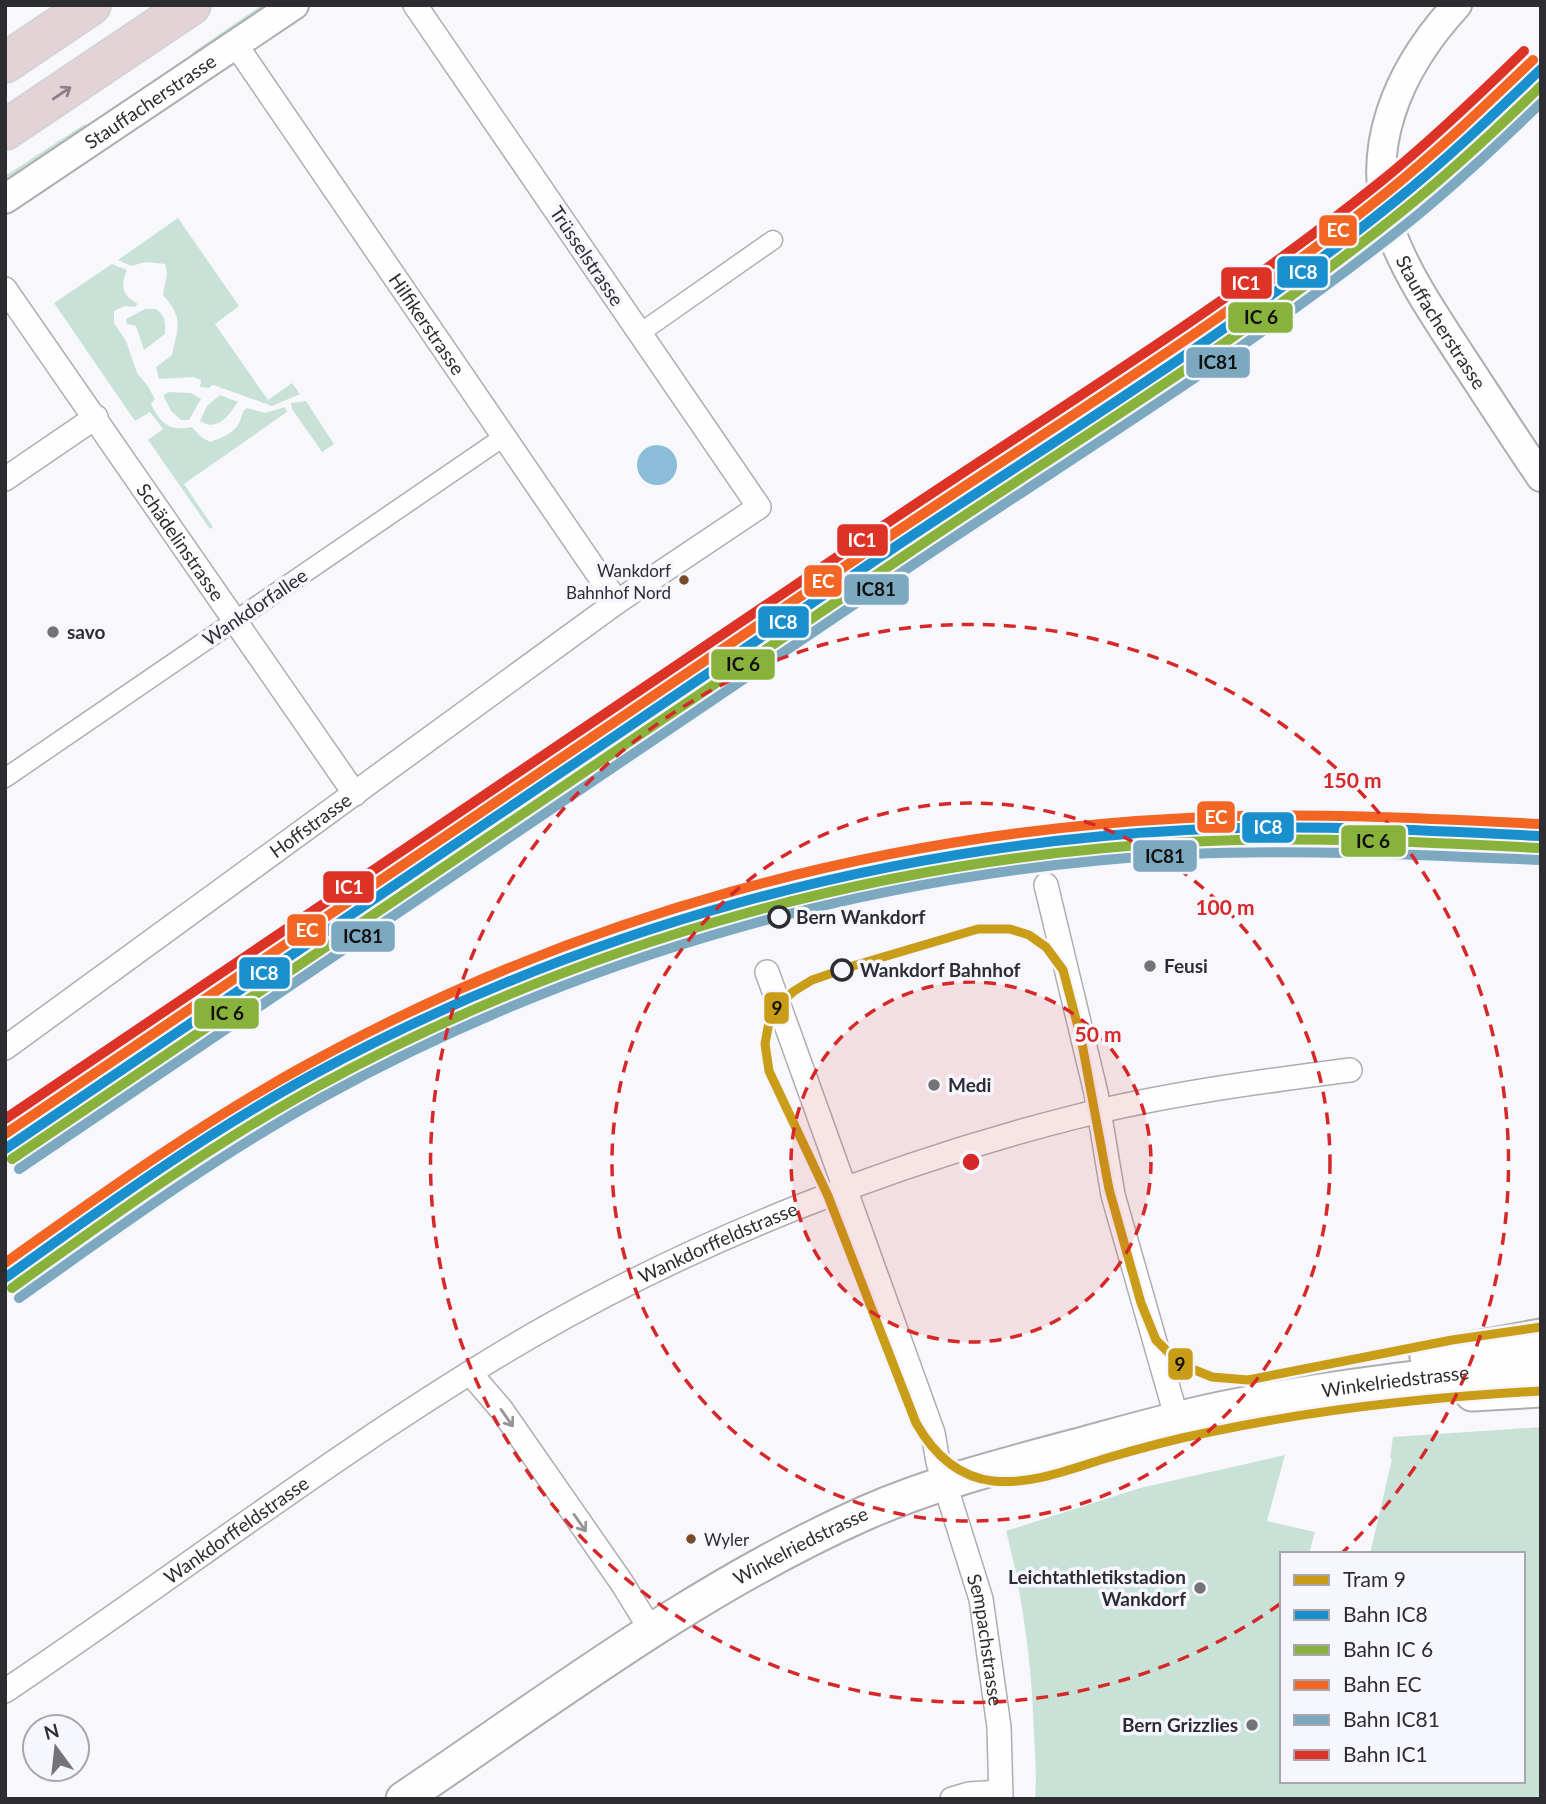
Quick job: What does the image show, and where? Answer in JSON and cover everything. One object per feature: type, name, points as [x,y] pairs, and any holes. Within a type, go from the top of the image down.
[{"type":"highway","points":[[5,62],[91,5]]},
{"type":"highway","points":[[5,130],[191,5]]},
{"type":"main road","name":"Winkelriedstrasse","points":[[1249,1403],[1298,1385],[1541,1336]]},
{"type":"main road","name":"Winkelriedstrasse","points":[[403,1799],[651,1630],[752,1569],[869,1511],[998,1466],[1249,1403],[1436,1375],[1541,1365]]},
{"type":"main road","name":"Winkelriedstrasse","points":[[1249,1403],[1301,1404],[1541,1390]]},
{"type":"street","name":"Stauffacherstrasse","points":[[5,199],[295,5]]},
{"type":"street","name":"Trüsselstrasse","points":[[415,5],[759,507]]},
{"type":"street","name":"Stauffacherstrasse","points":[[1450,13],[1420,50],[1397,90],[1382,139],[1381,185],[1385,208],[1393,237],[1411,275],[1444,331],[1541,477]]},
{"type":"street","name":"Hilfikerstrasse","points":[[236,45],[617,602]]},
{"type":"street","points":[[640,333],[773,240]]},
{"type":"street","name":"Schädelinstrasse","points":[[5,289],[355,794]]},
{"type":"street","points":[[5,480],[96,417]]},
{"type":"street","name":"Wankdorfallee","points":[[5,778],[505,436]]},
{"type":"street","name":"Hoffstrasse","points":[[5,1048],[617,602],[759,507]]},
{"type":"street","points":[[1046,885],[1099,1111],[1113,1195],[1177,1419]]},
{"type":"street","name":"Sempachstrasse","points":[[767,972],[933,1433],[945,1483],[981,1599],[999,1727],[1001,1796]]},
{"type":"street","name":"Wankdorffeldstrasse","points":[[7,1689],[470,1373],[586,1306],[670,1263],[745,1229],[844,1190],[996,1139],[1099,1111],[1255,1082],[1350,1070]]},
{"type":"street","points":[[470,1373],[501,1409],[651,1630]]},
{"type":"street","points":[[952,1799],[968,1794],[1001,1796]]},
{"type":"green space","points":[[262,5],[271,5],[195,57],[192,53]]},
{"type":"green space","points":[[85,124],[89,128],[5,183],[5,176]]},
{"type":"green space","points":[[178,218],[239,306],[215,324],[268,400],[292,383],[300,394],[272,406],[213,385],[209,388],[200,387],[201,380],[194,377],[159,379],[156,367],[172,355],[178,323],[174,310],[163,295],[167,274],[165,264],[146,262],[131,266],[118,260]]},
{"type":"green space","points":[[112,264],[127,270],[124,290],[138,304],[114,311],[114,323],[126,341],[137,373],[155,399],[151,404],[162,421],[172,427],[192,427],[210,442],[234,430],[247,408],[265,413],[285,407],[287,412],[184,484],[213,527],[210,529],[148,440],[163,429],[150,412],[135,421],[54,303]]},
{"type":"green space","points":[[145,309],[159,311],[164,320],[165,334],[144,350],[136,326],[127,324],[126,319]]},
{"type":"green space","points":[[169,392],[191,393],[201,399],[189,420],[181,420],[171,411],[163,395]]},
{"type":"green space","points":[[220,395],[238,402],[217,424],[200,421],[207,406]]},
{"type":"green space","points":[[306,401],[334,444],[322,452],[292,409],[291,403]]},
{"type":"green space","name":"Leichtathletikstadion Wankdorf","points":[[1541,1427],[1541,1799],[1035,1799],[1029,1657],[1022,1606],[1006,1531],[1140,1488],[1285,1455],[1267,1521],[1315,1532],[1310,1552],[1280,1552],[1280,1783],[1525,1783],[1525,1552],[1370,1552],[1392,1459],[1393,1437]]},
{"type":"water","points":[[657,445],[665,446],[671,451],[676,457],[676,473],[671,479],[665,484],[657,485],[649,484],[643,479],[638,473],[637,465],[638,457],[643,451],[649,446]]},
{"type":"tram line","name":"9","points":[[1541,1327],[1452,1340],[1248,1380],[1212,1377],[1180,1364],[1156,1340],[1141,1303],[1109,1189],[1081,1038],[1063,970],[1046,947],[1029,935],[1010,929],[978,929],[856,965],[812,980],[794,991],[779,1004],[769,1022],[765,1044],[769,1071],[828,1196],[916,1423],[930,1444],[958,1469],[980,1479],[1022,1481],[1171,1441],[1251,1424],[1416,1401],[1541,1391]]},
{"type":"rail line","name":"IC1","points":[[5,1119],[1258,275],[1398,167],[1524,51]]},
{"type":"rail line","name":"EC","points":[[5,1134],[1265,285],[1386,193],[1461,128],[1533,60]]},
{"type":"rail line","name":"IC8","points":[[5,1149],[1272,295],[1413,186],[1541,69]]},
{"type":"rail line","name":"IC81","points":[[19,1169],[1290,312],[1409,222],[1460,179],[1541,103]]},
{"type":"rail line","name":"EC","points":[[5,1263],[191,1134],[308,1064],[410,1012],[516,965],[623,925],[733,891],[845,863],[958,842],[1072,827],[1187,818],[1275,816],[1541,824]]},
{"type":"rail line","name":"IC8","points":[[5,1278],[195,1145],[314,1074],[416,1022],[521,977],[628,937],[737,903],[848,876],[960,854],[1073,839],[1187,830],[1275,828],[1541,836]]},
{"type":"rail line","name":"IC81","points":[[19,1298],[208,1167],[325,1096],[426,1045],[529,999],[635,960],[744,926],[853,899],[964,878],[1076,863],[1189,854],[1277,852],[1540,860]]},
{"type":"transit line","points":[[12,1159],[795,629],[1220,346],[1401,212],[1472,151],[1541,86]]},
{"type":"transit line","points":[[12,1288],[201,1156],[320,1085],[422,1033],[526,988],[632,948],[740,915],[851,887],[962,866],[1075,851],[1188,842],[1276,840],[1540,848]]},
{"type":"place","name":"Wankdorf Bahnhof Nord","points":[[684,580]]},
{"type":"place","name":"savo","points":[[53,632]]},
{"type":"place","name":"Bern Wankdorf","points":[[779,917]]},
{"type":"place","name":"Feusi","points":[[1150,966]]},
{"type":"place","name":"Wankdorf Bahnhof","points":[[842,970]]},
{"type":"place","name":"Medi","points":[[934,1085]]},
{"type":"place","name":"Wyler","points":[[691,1539]]},
{"type":"place","name":"Leichtathletikstadion Wankdorf","points":[[1200,1588]]},
{"type":"place","name":"Bern Grizzlies","points":[[1252,1725]]}]
